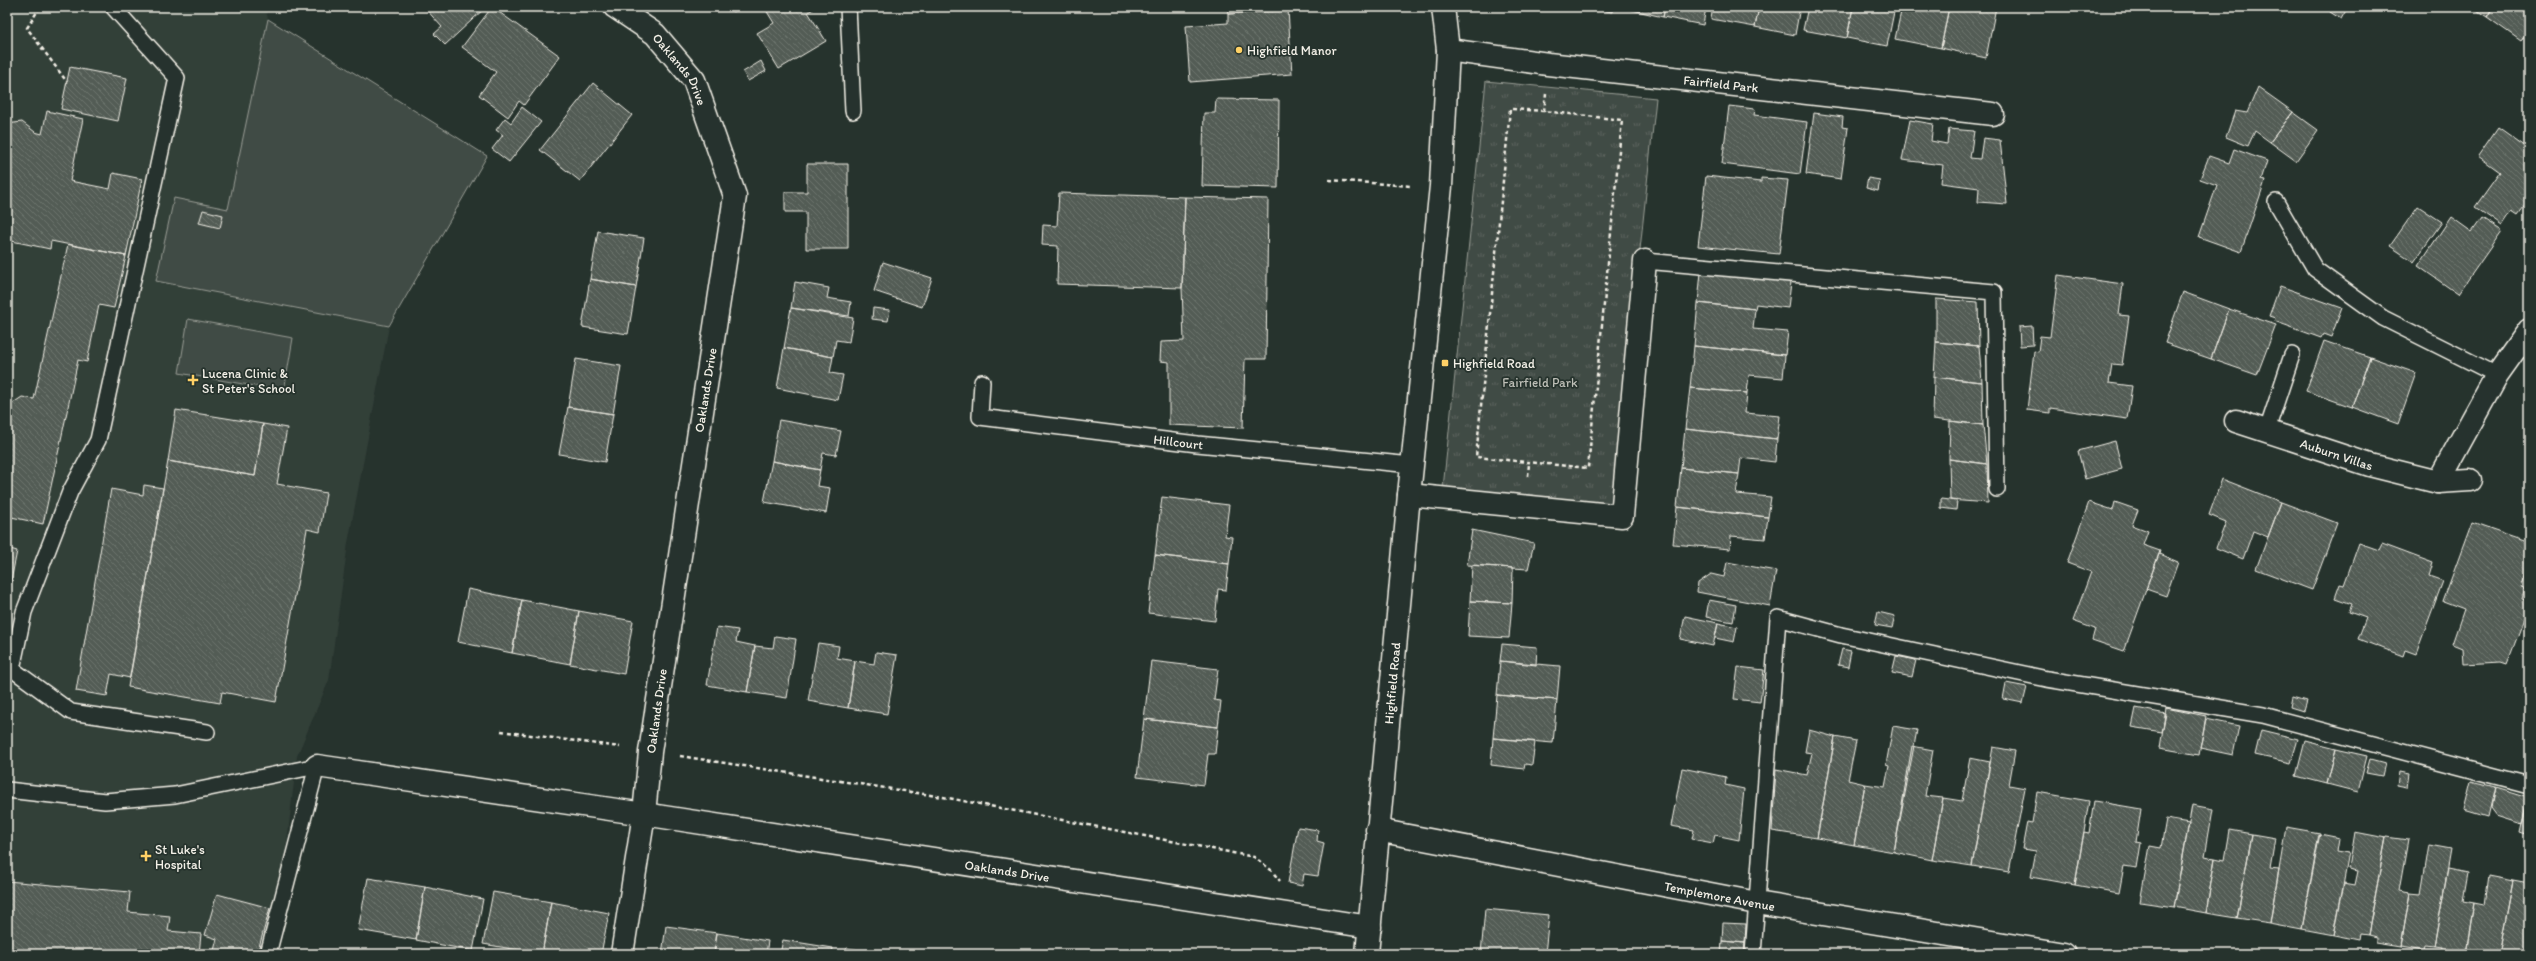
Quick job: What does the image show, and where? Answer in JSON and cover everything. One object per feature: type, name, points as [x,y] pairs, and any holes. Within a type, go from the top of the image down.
[{"type":"street","name":"Oaklands Drive","points":[[615,7],[655,34],[694,80],[735,196],[650,752],[644,814],[622,954]]},
{"type":"street","name":"Highfield Road","points":[[1367,954],[1377,830],[1409,495],[1441,186],[1448,50],[1443,7]]},
{"type":"street","name":"Fairfield Park","points":[[1448,50],[1548,64],[1993,114]]},
{"type":"street","points":[[1409,495],[1622,516],[1645,260]]},
{"type":"street","points":[[2438,482],[2497,375],[2529,330]]},
{"type":"street","name":"Auburn Villas","points":[[2236,421],[2370,465],[2438,482],[2470,480]]},
{"type":"street","name":"Oaklands Drive","points":[[317,766],[644,814],[1370,927]]},
{"type":"street","name":"Templemore Avenue","points":[[1377,830],[1757,902],[2064,954]]},
{"type":"lane","points":[[113,7],[177,78],[98,440],[70,492],[27,604],[12,669],[72,712],[207,732]]},
{"type":"lane","points":[[848,7],[853,111]]},
{"type":"lane","points":[[2276,202],[2315,269],[2383,318],[2497,375]]},
{"type":"lane","points":[[1645,260],[1994,292],[1997,489]]},
{"type":"lane","points":[[2267,430],[2292,355]]},
{"type":"lane","name":"Hillcourt","points":[[982,382],[980,417],[1197,444],[1412,465]]},
{"type":"lane","points":[[1753,954],[1778,618],[1841,635],[2047,679],[2263,715],[2529,785]]},
{"type":"lane","points":[[7,790],[105,801],[175,794],[317,766],[268,954]]},
{"type":"path","points":[[40,7],[27,28],[67,82]]},
{"type":"path","points":[[1544,111],[1548,64]]},
{"type":"path","points":[[1510,109],[1544,111],[1622,120],[1588,468],[1476,457],[1510,109]]},
{"type":"path","points":[[1329,180],[1407,186]]},
{"type":"path","points":[[501,731],[650,752],[943,797],[1254,857],[1271,870],[1304,917]]},
{"type":"shaded area","name":"Lucena Clinic & St Peter's School","points":[[7,7],[265,7],[268,19],[487,156],[389,326],[348,543],[329,680],[297,756],[274,954],[7,954]]},
{"type":"green space","points":[[268,19],[487,156],[389,326],[156,281],[174,198],[228,209]]},
{"type":"green space","name":"Fairfield Park","points":[[1486,81],[1656,98],[1613,506],[1443,488]]},
{"type":"green space","points":[[188,319],[293,338],[284,391],[179,373]]},
{"type":"building","points":[[424,7],[486,7],[445,45],[434,34],[442,27]]},
{"type":"building","points":[[492,7],[560,56],[524,105],[519,101],[508,117],[479,95],[496,72],[462,47]]},
{"type":"building","points":[[728,7],[737,7],[733,12]]},
{"type":"building","points":[[771,7],[817,7],[808,12],[826,41],[779,69],[757,33],[774,23],[766,10]]},
{"type":"building","points":[[1227,7],[1287,7],[1288,10],[1228,14]]},
{"type":"building","points":[[1584,7],[1613,7],[1612,12]]},
{"type":"building","points":[[1619,7],[1665,7],[1663,17]]},
{"type":"building","points":[[1665,7],[1706,7],[1703,25],[1663,17]]},
{"type":"building","points":[[1713,7],[1759,7],[1755,27],[1711,19]]},
{"type":"building","points":[[1759,7],[1800,7],[1795,35],[1755,27]]},
{"type":"building","points":[[1808,7],[1853,7],[1847,38],[1803,30]]},
{"type":"building","points":[[1853,7],[1895,7],[1887,46],[1847,38]]},
{"type":"building","points":[[1902,7],[1949,7],[1941,48],[1895,39]]},
{"type":"building","points":[[1949,7],[1996,7],[1986,58],[1941,48]]},
{"type":"building","points":[[2333,7],[2348,7],[2341,19],[2330,12]]},
{"type":"building","points":[[2472,7],[2493,7],[2487,17]]},
{"type":"building","points":[[2493,7],[2529,7],[2529,29],[2521,41],[2487,17]]},
{"type":"building","name":"Highfield Manor","points":[[1288,10],[1292,74],[1190,82],[1186,26],[1228,23],[1228,14]]},
{"type":"building","points":[[761,61],[766,71],[748,81],[743,72]]},
{"type":"building","points":[[70,67],[127,78],[118,121],[61,109]]},
{"type":"building","points":[[2529,74],[2529,84],[2525,81]]},
{"type":"building","points":[[593,83],[632,115],[580,181],[540,150]]},
{"type":"building","points":[[2258,87],[2293,112],[2270,142],[2255,131],[2248,146],[2226,137],[2235,111],[2247,113]]},
{"type":"building","points":[[1216,99],[1279,100],[1278,188],[1202,186],[1204,113],[1215,113]]},
{"type":"building","points":[[1729,106],[1755,109],[1754,115],[1807,122],[1800,174],[1722,164]]},
{"type":"building","points":[[522,107],[541,122],[509,162],[492,149],[503,135],[496,130],[505,118],[511,123]]},
{"type":"building","points":[[47,111],[83,119],[70,181],[110,189],[113,173],[142,179],[126,256],[51,241],[50,249],[7,240],[7,124],[22,122],[35,132],[42,134]]},
{"type":"building","points":[[2293,112],[2318,130],[2296,161],[2270,142]]},
{"type":"building","points":[[1814,113],[1843,117],[1842,127],[1848,128],[1841,179],[1806,174]]},
{"type":"building","points":[[1910,120],[1933,124],[1931,141],[1947,144],[1949,129],[1974,131],[1970,158],[1980,159],[1983,138],[2000,140],[2007,204],[1978,202],[1979,188],[1941,183],[1943,165],[1902,160]]},
{"type":"building","points":[[2498,127],[2529,149],[2529,200],[2518,215],[2512,211],[2502,226],[2475,207],[2500,172],[2478,156]]},
{"type":"building","points":[[2234,149],[2267,161],[2261,180],[2265,181],[2241,252],[2199,237],[2217,185],[2200,179],[2209,156],[2229,163]]},
{"type":"building","points":[[807,164],[848,164],[848,249],[806,249],[806,212],[785,212],[785,192],[807,192]]},
{"type":"building","points":[[1706,176],[1761,182],[1761,178],[1788,180],[1779,254],[1698,246]]},
{"type":"building","points":[[1868,178],[1880,180],[1878,191],[1866,188]]},
{"type":"building","points":[[1059,193],[1185,197],[1182,288],[1057,284],[1058,246],[1042,245],[1043,225],[1057,226]]},
{"type":"building","points":[[1185,197],[1268,199],[1266,359],[1245,359],[1243,428],[1169,425],[1169,362],[1160,361],[1161,342],[1184,341],[1182,288]]},
{"type":"building","points":[[2418,206],[2442,222],[2414,262],[2390,246]]},
{"type":"building","points":[[203,210],[223,215],[220,228],[199,223]]},
{"type":"building","points":[[2451,217],[2472,232],[2482,218],[2502,231],[2458,294],[2418,266]]},
{"type":"building","points":[[598,231],[644,238],[636,287],[590,279]]},
{"type":"building","points":[[68,244],[126,256],[114,308],[99,305],[87,362],[78,360],[43,524],[7,516],[7,407],[22,397],[34,399]]},
{"type":"building","points":[[883,262],[932,278],[922,307],[874,291]]},
{"type":"building","points":[[1701,272],[1791,282],[1788,308],[1756,304],[1755,309],[1698,303]]},
{"type":"building","points":[[2058,275],[2123,284],[2119,315],[2129,316],[2122,365],[2112,364],[2109,383],[2132,386],[2127,419],[2050,408],[2050,413],[2027,410],[2034,351],[2038,352],[2040,336],[2050,337]]},
{"type":"building","points":[[590,279],[636,287],[628,334],[582,327]]},
{"type":"building","points":[[795,282],[829,288],[827,298],[851,302],[849,316],[791,308]]},
{"type":"building","points":[[2280,286],[2342,308],[2331,337],[2323,334],[2321,338],[2274,321],[2275,318],[2269,316]]},
{"type":"building","points":[[2183,292],[2229,309],[2211,359],[2165,343]]},
{"type":"building","points":[[1936,299],[1978,302],[1979,346],[1936,342]]},
{"type":"building","points":[[1698,303],[1755,309],[1753,329],[1788,332],[1785,355],[1694,346]]},
{"type":"building","points":[[791,308],[853,318],[849,342],[836,340],[833,357],[784,348]]},
{"type":"building","points":[[873,308],[890,310],[888,321],[872,319]]},
{"type":"building","points":[[2229,309],[2276,325],[2257,375],[2211,359]]},
{"type":"building","points":[[2032,326],[2033,345],[2020,346],[2019,327]]},
{"type":"building","points":[[2324,341],[2370,357],[2352,407],[2306,391]]},
{"type":"building","points":[[1936,342],[1979,346],[1982,382],[1934,377]]},
{"type":"building","points":[[1694,346],[1785,355],[1783,378],[1749,375],[1747,393],[1690,388]]},
{"type":"building","points":[[784,348],[833,357],[830,373],[843,375],[838,400],[777,388]]},
{"type":"building","points":[[2370,357],[2416,373],[2398,424],[2352,407]]},
{"type":"building","points":[[576,359],[621,366],[613,414],[568,407]]},
{"type":"building","points":[[1934,377],[1982,382],[1983,425],[1933,419]]},
{"type":"building","points":[[1690,388],[1747,393],[1745,413],[1780,416],[1777,439],[1685,429]]},
{"type":"building","points":[[568,407],[613,414],[605,462],[559,454]]},
{"type":"building","points":[[176,410],[263,424],[255,476],[168,461]]},
{"type":"building","points":[[779,420],[841,431],[836,455],[823,453],[820,470],[772,461]]},
{"type":"building","points":[[1950,421],[1983,425],[1987,464],[1949,459]]},
{"type":"building","points":[[263,424],[287,428],[277,484],[326,493],[320,532],[307,529],[276,702],[222,692],[220,703],[128,687],[168,461],[255,476]]},
{"type":"building","points":[[1685,429],[1777,439],[1775,462],[1741,458],[1739,474],[1681,468]]},
{"type":"building","points":[[2115,441],[2122,469],[2085,479],[2078,451]]},
{"type":"building","points":[[1949,459],[1987,464],[1988,503],[1950,500]]},
{"type":"building","points":[[772,461],[820,470],[817,486],[830,488],[826,513],[764,502]]},
{"type":"building","points":[[1681,468],[1739,474],[1736,494],[1771,497],[1768,517],[1677,507]]},
{"type":"building","points":[[2222,479],[2281,502],[2268,537],[2253,531],[2243,559],[2216,548],[2226,522],[2209,515]]},
{"type":"building","points":[[144,485],[163,488],[130,678],[111,674],[107,696],[76,691],[111,489],[143,495]]},
{"type":"building","points":[[1162,497],[1229,505],[1225,536],[1232,537],[1229,564],[1155,555]]},
{"type":"building","points":[[1941,499],[1957,501],[1956,510],[1941,508]]},
{"type":"building","points":[[2089,502],[2113,510],[2115,502],[2138,510],[2132,525],[2148,531],[2143,545],[2160,551],[2124,651],[2092,640],[2095,629],[2073,621],[2091,572],[2067,563]]},
{"type":"building","points":[[2281,502],[2337,523],[2312,590],[2256,569]]},
{"type":"building","points":[[1677,507],[1768,517],[1765,539],[1731,536],[1730,549],[1673,544]]},
{"type":"building","points":[[2472,522],[2529,542],[2529,564],[2521,587],[2525,588],[2522,599],[2529,601],[2529,606],[2507,664],[2501,662],[2463,664],[2462,648],[2452,644],[2464,609],[2443,601]]},
{"type":"building","points":[[1472,530],[1534,543],[1528,569],[1467,565]]},
{"type":"building","points":[[2359,543],[2379,550],[2382,544],[2433,563],[2429,576],[2443,581],[2416,654],[2405,650],[2403,656],[2358,639],[2366,618],[2349,612],[2352,604],[2335,598],[2340,584],[2344,585]]},
{"type":"building","points":[[7,548],[17,551],[7,601]]},
{"type":"building","points":[[2159,554],[2178,562],[2166,596],[2146,589]]},
{"type":"building","points":[[1155,555],[1229,564],[1226,590],[1218,589],[1215,621],[1148,613]]},
{"type":"building","points":[[1727,562],[1776,571],[1770,606],[1697,592],[1698,583],[1711,574],[1724,577]]},
{"type":"building","points":[[1472,565],[1513,568],[1512,603],[1470,601]]},
{"type":"building","points":[[468,589],[522,600],[512,653],[458,642]]},
{"type":"building","points":[[522,600],[579,611],[570,664],[512,653]]},
{"type":"building","points":[[1709,600],[1736,605],[1733,622],[1706,617]]},
{"type":"building","points":[[1470,601],[1512,603],[1509,638],[1468,636]]},
{"type":"building","points":[[579,611],[633,621],[624,674],[570,664]]},
{"type":"building","points":[[1878,612],[1895,616],[1892,628],[1875,625]]},
{"type":"building","points":[[1685,616],[1718,623],[1713,646],[1680,639]]},
{"type":"building","points":[[1718,623],[1737,627],[1734,642],[1715,638]]},
{"type":"building","points":[[717,627],[738,630],[736,642],[755,646],[747,692],[707,685]]},
{"type":"building","points":[[775,636],[796,639],[787,698],[747,692],[755,646],[773,648]]},
{"type":"building","points":[[818,643],[839,646],[837,658],[855,661],[848,708],[808,701]]},
{"type":"building","points":[[1502,644],[1537,647],[1536,665],[1500,661]]},
{"type":"building","points":[[1842,649],[1851,651],[1848,667],[1838,665]]},
{"type":"building","points":[[876,652],[897,655],[887,714],[848,708],[855,661],[874,664]]},
{"type":"building","points":[[1896,656],[1916,660],[1912,677],[1892,673]]},
{"type":"building","points":[[1151,661],[1218,669],[1214,700],[1221,701],[1218,727],[1144,719]]},
{"type":"building","points":[[1500,661],[1560,666],[1557,700],[1497,695]]},
{"type":"building","points":[[1738,667],[1764,670],[1760,702],[1734,699]]},
{"type":"building","points":[[2006,683],[2027,687],[2023,703],[2003,699]]},
{"type":"building","points":[[1497,695],[1557,700],[1553,743],[1493,738]]},
{"type":"building","points":[[2292,697],[2306,701],[2303,711],[2290,707]]},
{"type":"building","points":[[2136,708],[2166,714],[2162,732],[2132,727]]},
{"type":"building","points":[[2166,708],[2206,716],[2199,755],[2160,748]]},
{"type":"building","points":[[1144,719],[1218,727],[1215,754],[1208,754],[1204,785],[1137,777]]},
{"type":"building","points":[[2206,719],[2239,726],[2233,755],[2200,748]]},
{"type":"building","points":[[1893,726],[1917,730],[1894,852],[1854,845],[1865,784],[1885,787],[1889,766],[1886,765]]},
{"type":"building","points":[[1809,730],[1835,737],[1817,838],[1772,831],[1776,769],[1807,775],[1812,753],[1805,752]]},
{"type":"building","points":[[2261,730],[2298,739],[2291,763],[2255,755]]},
{"type":"building","points":[[1835,737],[1856,741],[1848,780],[1865,784],[1854,845],[1817,838]]},
{"type":"building","points":[[1493,738],[1535,742],[1532,765],[1525,764],[1524,769],[1491,765]]},
{"type":"building","points":[[2305,741],[2336,749],[2327,784],[2296,776]]},
{"type":"building","points":[[1912,746],[1933,750],[1925,796],[1943,798],[1932,860],[1894,852]]},
{"type":"building","points":[[1993,747],[2015,751],[2009,785],[2025,788],[2009,872],[1972,866]]},
{"type":"building","points":[[2336,749],[2367,756],[2358,792],[2327,784]]},
{"type":"building","points":[[1970,758],[1990,762],[1972,866],[1932,860],[1943,798],[1962,801]]},
{"type":"building","points":[[2370,759],[2385,763],[2382,776],[2366,773]]},
{"type":"building","points":[[1682,768],[1726,777],[1725,785],[1744,789],[1739,840],[1715,835],[1713,843],[1692,839],[1694,830],[1671,826]]},
{"type":"building","points":[[2399,772],[2409,774],[2407,787],[2397,785]]},
{"type":"building","points":[[2471,781],[2495,787],[2488,817],[2464,810]]},
{"type":"building","points":[[2495,787],[2528,797],[2522,824],[2497,816],[2491,808]]},
{"type":"building","points":[[2037,792],[2089,801],[2075,885],[2031,877],[2036,851],[2022,849],[2027,822],[2032,823]]},
{"type":"building","points":[[2528,797],[2529,798],[2529,835],[2520,832]]},
{"type":"building","points":[[2094,801],[2141,809],[2136,842],[2141,843],[2137,868],[2124,866],[2119,893],[2075,885],[2084,832],[2089,833]]},
{"type":"building","points":[[2192,805],[2213,809],[2205,856],[2215,858],[2206,913],[2174,907]]},
{"type":"building","points":[[2166,819],[2189,823],[2174,907],[2140,902],[2150,846],[2161,848]]},
{"type":"building","points":[[1298,827],[1318,830],[1317,841],[1324,843],[1318,876],[1304,874],[1302,886],[1288,883]]},
{"type":"building","points":[[2286,827],[2320,833],[2302,929],[2270,923]]},
{"type":"building","points":[[2229,830],[2252,834],[2237,918],[2206,913],[2215,858],[2224,860]]},
{"type":"building","points":[[2355,832],[2386,838],[2368,935],[2360,934],[2359,940],[2334,935],[2344,883],[2355,885],[2358,871],[2349,869]]},
{"type":"building","points":[[2252,834],[2275,838],[2270,868],[2279,869],[2270,923],[2237,918]]},
{"type":"building","points":[[2319,834],[2339,838],[2337,851],[2349,853],[2334,935],[2302,929]]},
{"type":"building","points":[[2386,837],[2408,840],[2399,891],[2410,893],[2401,946],[2376,942],[2376,937],[2368,935]]},
{"type":"building","points":[[2429,845],[2451,849],[2434,947],[2425,946],[2424,950],[2401,946],[2410,893],[2421,894]]},
{"type":"building","points":[[2448,868],[2468,872],[2463,901],[2474,903],[2466,954],[2440,953],[2441,948],[2434,947]]},
{"type":"building","points":[[2488,875],[2513,880],[2499,954],[2466,954],[2474,903],[2484,905]]},
{"type":"building","points":[[368,878],[425,887],[416,940],[358,930]]},
{"type":"building","points":[[2513,880],[2529,883],[2529,954],[2499,954]]},
{"type":"building","points":[[7,881],[130,892],[128,912],[170,916],[168,931],[201,934],[199,954],[7,954]]},
{"type":"building","points":[[425,887],[483,899],[473,951],[416,940]]},
{"type":"building","points":[[493,892],[551,902],[542,954],[483,944]]},
{"type":"building","points":[[217,894],[270,908],[257,954],[213,954],[217,939],[205,935]]},
{"type":"building","points":[[551,902],[609,913],[601,954],[542,954]]},
{"type":"building","points":[[1485,909],[1549,915],[1545,954],[1481,954]]},
{"type":"building","points":[[1723,923],[1746,924],[1745,943],[1722,941]]},
{"type":"building","points":[[666,926],[717,933],[714,954],[662,954]]},
{"type":"building","points":[[717,933],[768,941],[766,954],[714,954]]},
{"type":"building","points":[[783,940],[833,948],[832,954],[780,954]]},
{"type":"building","points":[[1722,941],[1745,943],[1744,954],[1721,954]]},
{"type":"building","points":[[847,948],[887,954],[846,954]]},
{"type":"place","name":"Highfield Manor","points":[[1239,50]]},
{"type":"place","name":"Highfield Road","points":[[1445,363]]},
{"type":"place","name":"Lucena Clinic & St Peter's School","points":[[193,380]]},
{"type":"place","name":"St Luke's Hospital","points":[[146,856]]}]
